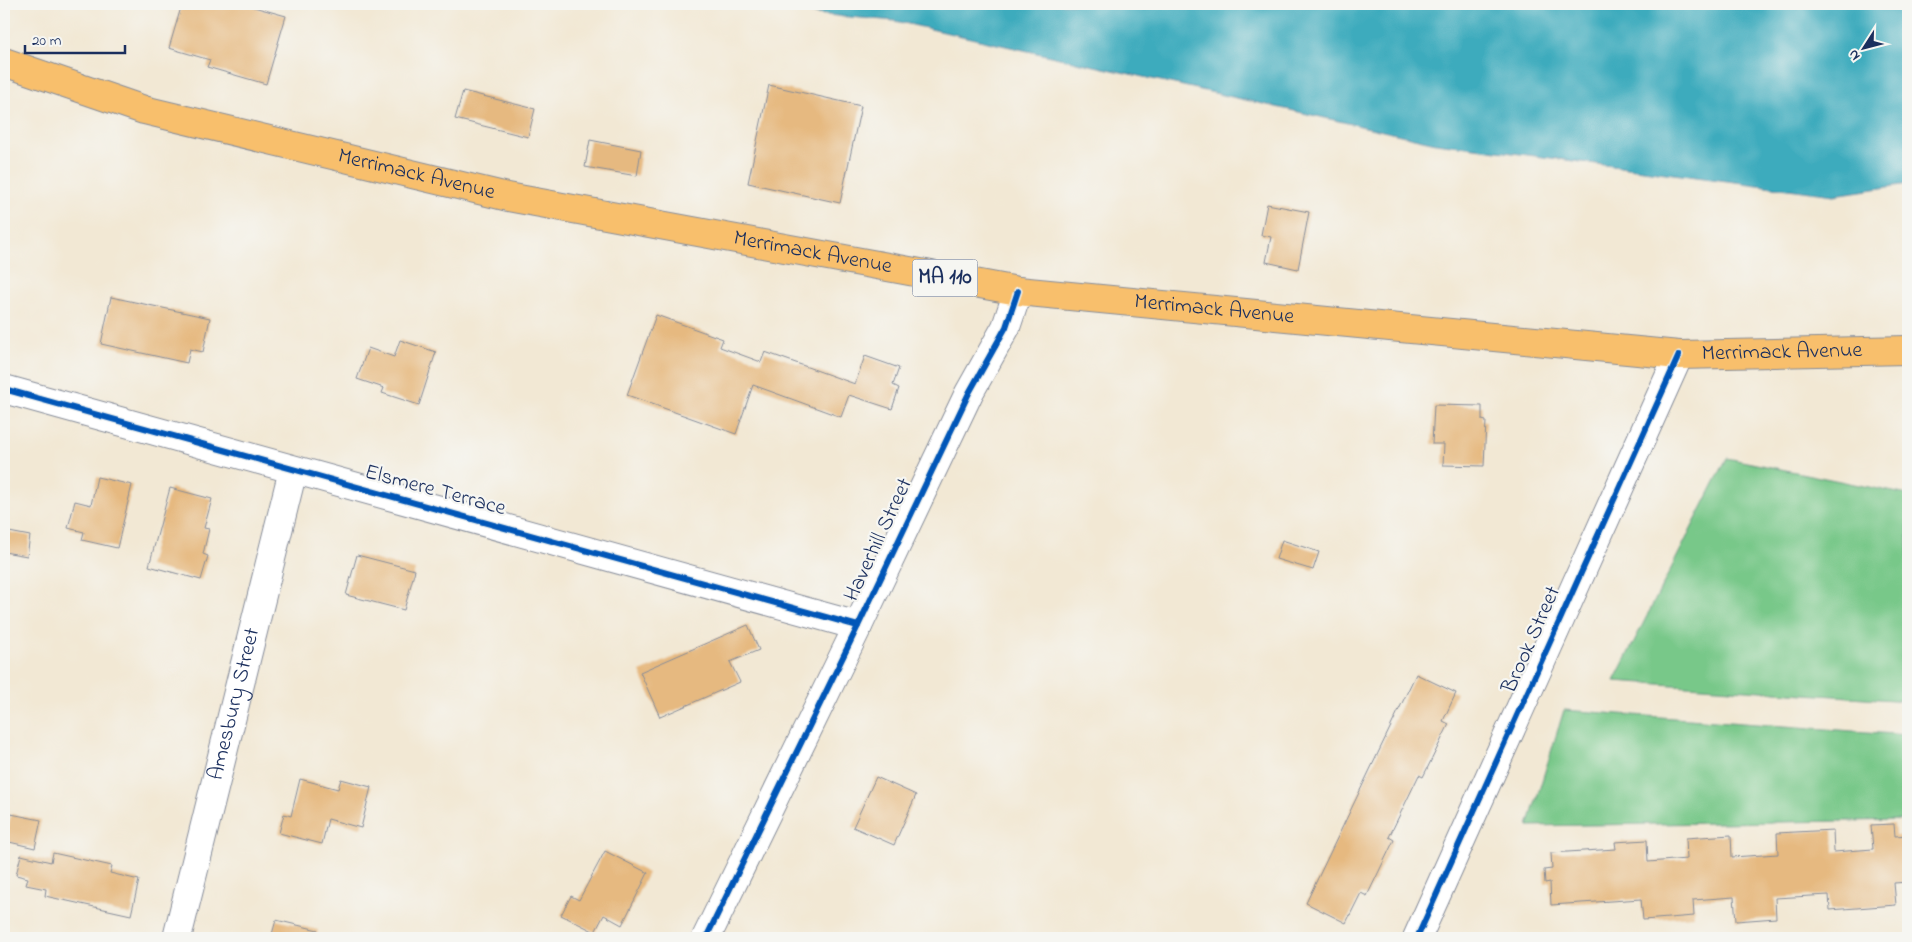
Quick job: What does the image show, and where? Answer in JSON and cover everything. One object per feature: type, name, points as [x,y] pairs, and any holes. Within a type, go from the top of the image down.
[{"type":"main road","name":"Merrimack Avenue","points":[[4,62],[144,110],[508,197],[1018,291],[1679,355],[1908,350]]},
{"type":"street","name":"Haverhill Street","points":[[706,938],[969,393],[1006,328],[1018,291]]},
{"type":"street","name":"Brook Street","points":[[1417,938],[1679,355]]},
{"type":"street","name":"Elsmere Terrace","points":[[4,389],[858,626]]},
{"type":"street","name":"Amesbury Street","points":[[177,938],[293,470]]},
{"type":"green space","points":[[1727,458],[1908,495],[1908,701],[1614,681]]},
{"type":"green space","points":[[1564,710],[1908,735],[1908,820],[1528,826]]},
{"type":"water","points":[[701,4],[1908,4],[1908,184],[1834,195],[1436,143],[895,21]]},
{"type":"building","points":[[182,4],[243,4],[286,16],[266,84],[207,67],[210,60],[169,48]]},
{"type":"building","points":[[769,85],[861,106],[840,203],[748,183]]},
{"type":"building","points":[[463,91],[535,109],[528,137],[455,119]]},
{"type":"building","points":[[590,140],[641,150],[637,176],[585,167]]},
{"type":"building","points":[[1267,204],[1309,212],[1298,269],[1266,262],[1271,237],[1261,235]]},
{"type":"building","points":[[111,297],[210,318],[203,352],[190,349],[187,363],[101,344]]},
{"type":"building","points":[[656,315],[723,339],[720,347],[761,362],[765,352],[855,384],[865,356],[899,368],[893,385],[899,388],[892,409],[849,395],[841,417],[753,385],[736,434],[627,395]]},
{"type":"building","points":[[400,340],[436,352],[419,405],[382,393],[384,388],[357,379],[368,348],[394,357]]},
{"type":"building","points":[[1434,405],[1482,406],[1482,420],[1486,421],[1484,466],[1443,465],[1444,444],[1432,444]]},
{"type":"building","points":[[97,477],[132,485],[117,548],[82,540],[84,532],[68,528],[75,501],[91,505]]},
{"type":"building","points":[[170,488],[212,499],[204,528],[209,529],[203,554],[208,556],[201,580],[149,566]]},
{"type":"building","points":[[4,531],[30,536],[27,556],[4,552]]},
{"type":"building","points":[[1282,540],[1319,552],[1313,570],[1276,559]]},
{"type":"building","points":[[357,555],[415,570],[404,610],[346,595]]},
{"type":"building","points":[[748,625],[759,650],[730,662],[740,682],[660,717],[640,672]]},
{"type":"building","points":[[1416,674],[1456,693],[1443,721],[1449,724],[1423,777],[1419,775],[1389,837],[1394,840],[1367,896],[1361,893],[1346,923],[1306,903]]},
{"type":"building","points":[[876,777],[916,795],[894,845],[853,827]]},
{"type":"building","points":[[300,779],[338,789],[341,779],[371,787],[361,828],[328,819],[322,844],[279,833],[284,814],[291,816]]},
{"type":"building","points":[[11,814],[41,820],[35,848],[5,841]]},
{"type":"building","points":[[1894,824],[1895,836],[1908,835],[1908,882],[1894,883],[1896,905],[1830,910],[1829,895],[1775,898],[1776,918],[1736,921],[1734,897],[1693,900],[1694,916],[1643,920],[1641,899],[1551,905],[1550,882],[1545,883],[1544,870],[1552,869],[1551,853],[1616,849],[1615,842],[1647,840],[1648,862],[1687,859],[1686,838],[1731,835],[1732,857],[1778,854],[1777,833],[1833,830],[1834,852],[1873,849],[1871,825]]},
{"type":"building","points":[[605,851],[648,873],[622,925],[604,915],[595,932],[561,915],[571,896],[579,900]]},
{"type":"building","points":[[53,853],[112,866],[110,873],[139,880],[131,915],[45,896],[46,889],[26,885],[28,878],[16,875],[21,855],[51,862]]},
{"type":"building","points":[[276,920],[318,930],[316,938],[271,938]]},
{"type":"cycle path","points":[[706,938],[969,393],[1006,327],[1018,291]]},
{"type":"cycle path","points":[[1417,938],[1679,355]]},
{"type":"cycle path","points":[[4,389],[858,626]]}]
